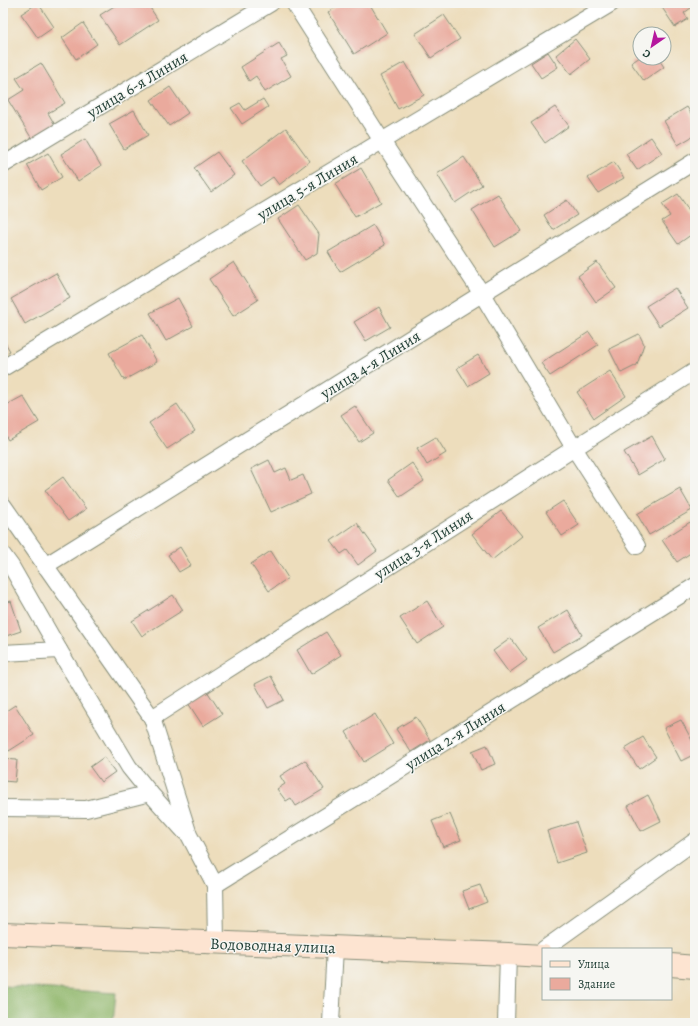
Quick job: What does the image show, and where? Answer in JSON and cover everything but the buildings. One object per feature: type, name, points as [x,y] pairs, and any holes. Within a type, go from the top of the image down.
[{"type":"street","name":"улица 6-я Линия","points":[[3,165],[271,3]]},
{"type":"street","points":[[294,3],[482,294],[574,448],[637,546]]},
{"type":"street","name":"улица 5-я Линия","points":[[3,368],[612,3]]},
{"type":"street","name":"улица 4-я Линия","points":[[45,566],[695,161]]},
{"type":"street","name":"улица 3-я Линия","points":[[152,718],[695,370]]},
{"type":"street","points":[[3,505],[152,718],[189,835],[215,885],[216,942]]},
{"type":"street","points":[[3,555],[129,767],[150,793],[189,835]]},
{"type":"street","name":"улица 2-я Линия","points":[[215,885],[695,586]]},
{"type":"street","points":[[3,653],[59,650]]},
{"type":"street","points":[[3,808],[86,810],[150,793]]},
{"type":"street","points":[[548,948],[695,841]]},
{"type":"street","name":"Водоводная улица","points":[[3,934],[508,954],[541,953]]},
{"type":"street","points":[[331,1023],[335,947]]},
{"type":"street","points":[[506,1023],[508,954]]},
{"type":"street","points":[[672,965],[695,967]]},
{"type":"green space","points":[[3,986],[116,993],[113,1023],[3,1023]]}]
